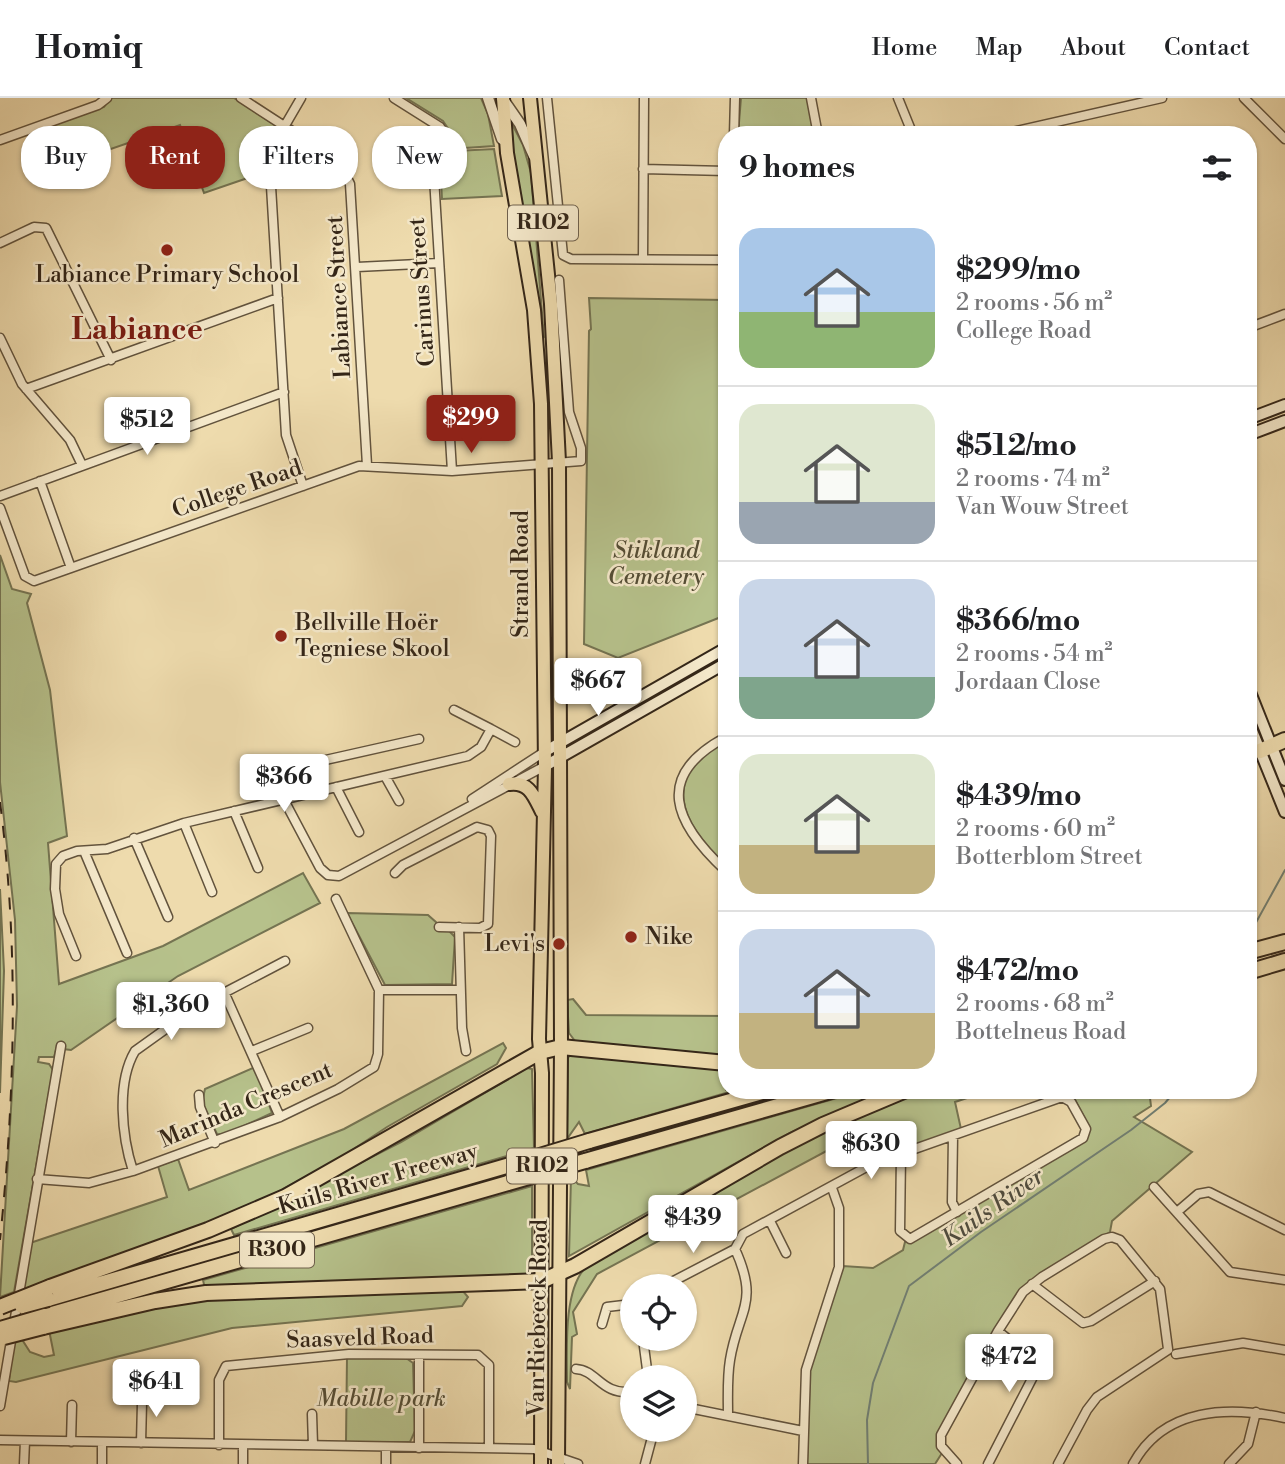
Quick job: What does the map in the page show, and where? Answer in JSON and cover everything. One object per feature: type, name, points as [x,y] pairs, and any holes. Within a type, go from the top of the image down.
[{"type":"highway","points":[[1265,749],[1285,740]]},
{"type":"highway","points":[[1257,950],[1285,942]]},
{"type":"highway","points":[[1257,969],[1285,961]]},
{"type":"highway","points":[[0,1309],[49,1293],[285,1197],[540,1052],[561,1047],[718,1062]]},
{"type":"highway","name":"Kuils River Freeway","points":[[49,1293],[738,1099]]},
{"type":"highway","name":"Kuils River Freeway","points":[[0,1329],[44,1321],[802,1099]]},
{"type":"highway","points":[[0,1338],[44,1321],[206,1293],[542,1281],[780,1147],[885,1099]]},
{"type":"main road","name":"Strand Road","points":[[502,98],[507,153],[535,321],[542,464],[545,766],[540,1052]]},
{"type":"main road","name":"Strand Road","points":[[530,98],[552,326],[559,462],[561,1047]]},
{"type":"main road","points":[[1257,416],[1285,405]]},
{"type":"main road","points":[[1257,434],[1281,422]]},
{"type":"main road","points":[[544,752],[718,653]]},
{"type":"main road","points":[[545,766],[718,668]]},
{"type":"main road","points":[[1257,720],[1283,808]]},
{"type":"main road","points":[[1257,736],[1285,780]]},
{"type":"main road","points":[[509,784],[524,785],[529,789],[543,815]]},
{"type":"main road","name":"Van Riebeeck Road","points":[[558,1461],[561,1047]]},
{"type":"main road","name":"Van Riebeeck Road","points":[[540,1052],[541,1457]]},
{"type":"street","points":[[0,140],[98,105],[107,98]]},
{"type":"street","name":"Labiance Street","points":[[241,98],[255,102],[329,155],[346,175],[352,193],[367,465]]},
{"type":"street","points":[[301,98],[269,153],[287,442],[303,486]]},
{"type":"street","name":"Carinus Street","points":[[394,98],[438,126],[444,134],[433,161],[452,471]]},
{"type":"street","points":[[488,98],[507,153]]},
{"type":"street","points":[[502,98],[520,124],[536,161]]},
{"type":"street","points":[[547,98],[562,253],[571,259],[718,260]]},
{"type":"street","points":[[643,259],[644,98]]},
{"type":"street","points":[[734,126],[735,98]]},
{"type":"street","points":[[811,98],[816,126]]},
{"type":"street","points":[[898,98],[909,126]]},
{"type":"street","points":[[1039,126],[1162,98]]},
{"type":"street","points":[[1244,98],[1285,139]]},
{"type":"street","points":[[643,169],[718,171]]},
{"type":"street","points":[[0,243],[34,227],[46,228],[111,360]]},
{"type":"street","points":[[357,267],[439,263]]},
{"type":"street","points":[[559,280],[569,412],[581,448],[581,461],[559,462]]},
{"type":"street","points":[[26,389],[278,298]]},
{"type":"street","points":[[1257,325],[1285,314]]},
{"type":"street","points":[[0,338],[26,389],[70,440],[82,465]]},
{"type":"street","points":[[0,496],[284,392]]},
{"type":"street","name":"College Road","points":[[0,508],[26,578],[37,581],[367,465],[452,471],[559,462]]},
{"type":"street","points":[[40,481],[71,568]]},
{"type":"street","points":[[454,710],[515,742]]},
{"type":"street","points":[[76,956],[59,914],[55,870],[63,856],[84,850],[107,849],[184,823],[468,756],[481,747],[491,729]]},
{"type":"street","points":[[317,792],[314,769],[321,761],[419,739]]},
{"type":"street","points":[[718,742],[690,761],[682,775],[679,798],[695,837],[718,863]]},
{"type":"street","points":[[456,812],[501,778],[544,752]]},
{"type":"street","points":[[284,800],[320,868],[334,876],[353,870],[545,766]]},
{"type":"street","points":[[385,776],[399,801]]},
{"type":"street","points":[[336,787],[359,832]]},
{"type":"street","points":[[234,811],[258,868]]},
{"type":"street","points":[[184,823],[212,892]]},
{"type":"street","points":[[396,873],[402,865],[477,827],[487,829],[491,836],[489,922],[480,928],[439,927]]},
{"type":"street","points":[[134,838],[168,918]]},
{"type":"street","points":[[84,850],[127,953]]},
{"type":"street","name":"Marinda Crescent","points":[[37,1179],[89,1183],[133,1171],[280,1117],[330,1094],[374,1067],[378,1054],[379,990],[336,899]]},
{"type":"street","points":[[459,927],[460,990],[466,1051]]},
{"type":"street","points":[[133,1171],[122,1134],[129,1062],[135,1051],[224,992],[285,961]]},
{"type":"street","points":[[379,990],[460,990]]},
{"type":"street","points":[[224,992],[280,1117]]},
{"type":"street","points":[[252,1051],[308,1028]]},
{"type":"street","points":[[0,1406],[61,1046]]},
{"type":"street","points":[[199,1094],[200,1107],[215,1143]]},
{"type":"street","points":[[686,1274],[734,1248],[743,1234],[865,1168],[1056,1099]]},
{"type":"street","points":[[901,1154],[902,1236],[913,1238],[1083,1138],[1087,1130],[1071,1102],[1066,1099]]},
{"type":"street","points":[[953,1136],[952,1202],[957,1212]]},
{"type":"street","points":[[1154,1187],[1232,1274],[1285,1280]]},
{"type":"street","points":[[803,1464],[806,1370],[839,1266],[839,1208],[832,1188]]},
{"type":"street","points":[[1177,1212],[1198,1194],[1209,1192],[1285,1230]]},
{"type":"street","points":[[770,1221],[786,1253]]},
{"type":"street","points":[[957,1464],[944,1450],[940,1438],[998,1331],[1032,1284],[1112,1237],[1120,1240],[1156,1282],[1162,1296],[1171,1350]]},
{"type":"street","points":[[728,1415],[730,1359],[744,1317],[747,1290],[746,1276],[734,1248]]},
{"type":"street","points":[[1032,1284],[1083,1323],[1091,1321],[1156,1282]]},
{"type":"street","points":[[599,1301],[607,1307],[620,1305]]},
{"type":"street","points":[[602,1324],[607,1307]]},
{"type":"street","points":[[988,1464],[1037,1369],[1033,1359],[998,1331]]},
{"type":"street","points":[[1058,1464],[1087,1410],[1097,1397],[1171,1350],[1243,1343],[1285,1350]]},
{"type":"street","name":"Saasveld Road","points":[[219,1445],[219,1380],[226,1366],[349,1354],[478,1355],[488,1362],[489,1448]]},
{"type":"street","points":[[418,1448],[419,1355]]},
{"type":"street","points":[[576,1369],[586,1370],[602,1386],[620,1391]]},
{"type":"street","points":[[141,1443],[142,1403],[148,1387]]},
{"type":"street","points":[[71,1442],[72,1405]]},
{"type":"street","points":[[697,1409],[803,1431]]},
{"type":"street","points":[[1133,1464],[1145,1444],[1190,1416],[1242,1410],[1285,1418]]},
{"type":"street","points":[[1229,1464],[1248,1444],[1256,1412]]},
{"type":"street","points":[[312,1414],[313,1445]]},
{"type":"street","points":[[0,1440],[489,1448],[578,1464]]},
{"type":"street","points":[[24,1464],[25,1441]]},
{"type":"street","points":[[645,1464],[651,1442]]},
{"type":"street","points":[[102,1443],[102,1464]]},
{"type":"street","points":[[243,1445],[243,1464]]},
{"type":"street","points":[[386,1447],[386,1464]]},
{"type":"green space","points":[[111,98],[234,98],[276,126],[239,126],[239,181],[225,186],[225,126],[125,126],[125,144],[111,149],[111,126],[50,126],[104,107]]},
{"type":"green space","points":[[406,98],[481,98],[488,114],[494,146],[467,148],[467,126],[446,126],[443,121]]},
{"type":"green space","points":[[741,98],[807,98],[812,126],[739,126]]},
{"type":"green space","points":[[511,122],[523,145],[531,173],[544,338],[514,161]]},
{"type":"green space","points":[[494,149],[502,196],[442,199],[441,189],[467,189],[467,150]]},
{"type":"green space","name":"Stikland Cemetery","points":[[589,298],[718,300],[718,618],[618,658],[584,644],[591,329]]},
{"type":"green space","points":[[0,555],[12,589],[31,594],[27,603],[50,690],[67,836],[48,843],[59,984],[163,946],[303,873],[320,903],[178,976],[71,1050],[63,1049],[63,1044],[58,1043],[54,1057],[39,1057],[38,1062],[49,1064],[53,1070],[14,1292],[0,1297],[17,1006],[15,920],[0,782]]},
{"type":"green space","points":[[718,746],[718,857],[696,832],[689,819],[683,791],[687,777],[705,754]]},
{"type":"green space","points":[[0,889],[4,971],[0,1093]]},
{"type":"green space","points":[[347,913],[428,915],[437,923],[437,930],[449,931],[455,937],[452,984],[385,985]]},
{"type":"green space","points":[[573,999],[586,1015],[718,1016],[718,1058],[575,1041],[569,1033],[567,1000]]},
{"type":"green space","points":[[503,1043],[506,1048],[497,1064],[387,1127],[340,1158],[267,1198],[217,1220],[22,1290],[30,1243],[167,1197],[158,1166],[178,1159],[189,1190],[344,1129]]},
{"type":"green space","points":[[571,1053],[718,1068],[718,1095],[585,1134],[579,1122],[567,1139],[568,1058]]},
{"type":"green space","points":[[255,1067],[272,1113],[224,1135],[217,1134],[202,1102],[205,1089]]},
{"type":"green space","points":[[527,1068],[532,1069],[534,1148],[234,1235],[231,1229],[401,1142]]},
{"type":"green space","points":[[834,1099],[866,1099],[790,1133],[569,1256],[571,1177],[578,1184],[589,1186],[586,1170]]},
{"type":"green space","points":[[902,1099],[964,1099],[955,1102],[961,1129],[885,1156],[876,1130],[845,1141],[597,1274],[573,1312],[577,1334],[572,1337],[570,1389],[567,1382],[567,1354],[570,1305],[573,1290],[586,1267],[804,1141]]},
{"type":"green space","points":[[1075,1099],[1150,1099],[1151,1106],[1134,1117],[1192,1152],[1112,1221],[1110,1232],[1023,1287],[994,1330],[938,1434],[937,1442],[942,1453],[935,1464],[807,1464],[810,1370],[843,1266],[873,1268],[903,1250],[905,1242],[910,1242],[1087,1138],[1089,1127]]},
{"type":"green space","points":[[532,1186],[532,1271],[529,1274],[205,1289],[203,1280]]},
{"type":"green space","points":[[462,1290],[468,1297],[462,1306],[232,1328],[16,1382],[9,1381],[13,1340],[21,1338],[30,1352],[44,1357],[54,1355],[49,1330],[193,1299]]},
{"type":"green space","name":"Mabille park","points":[[347,1357],[406,1358],[413,1363],[415,1431],[410,1442],[346,1442]]},
{"type":"waterway","name":"Kuils River","points":[[1257,921],[1285,870]]},
{"type":"waterway","name":"Kuils River","points":[[868,1464],[867,1420],[873,1383],[909,1286],[981,1232],[1131,1130],[1168,1099]]},
{"type":"railway","points":[[0,802],[10,911],[13,1021],[9,1130],[0,1240]]},
{"type":"place","name":"Labiance Primary School","points":[[167,250]]},
{"type":"place","name":"Bellville Hoër Tegniese Skool","points":[[281,636]]},
{"type":"place","name":"Nike","points":[[631,937]]},
{"type":"place","name":"Levi's","points":[[559,944]]},
{"type":"district","name":"Labiance","points":[[137,330]]}]
